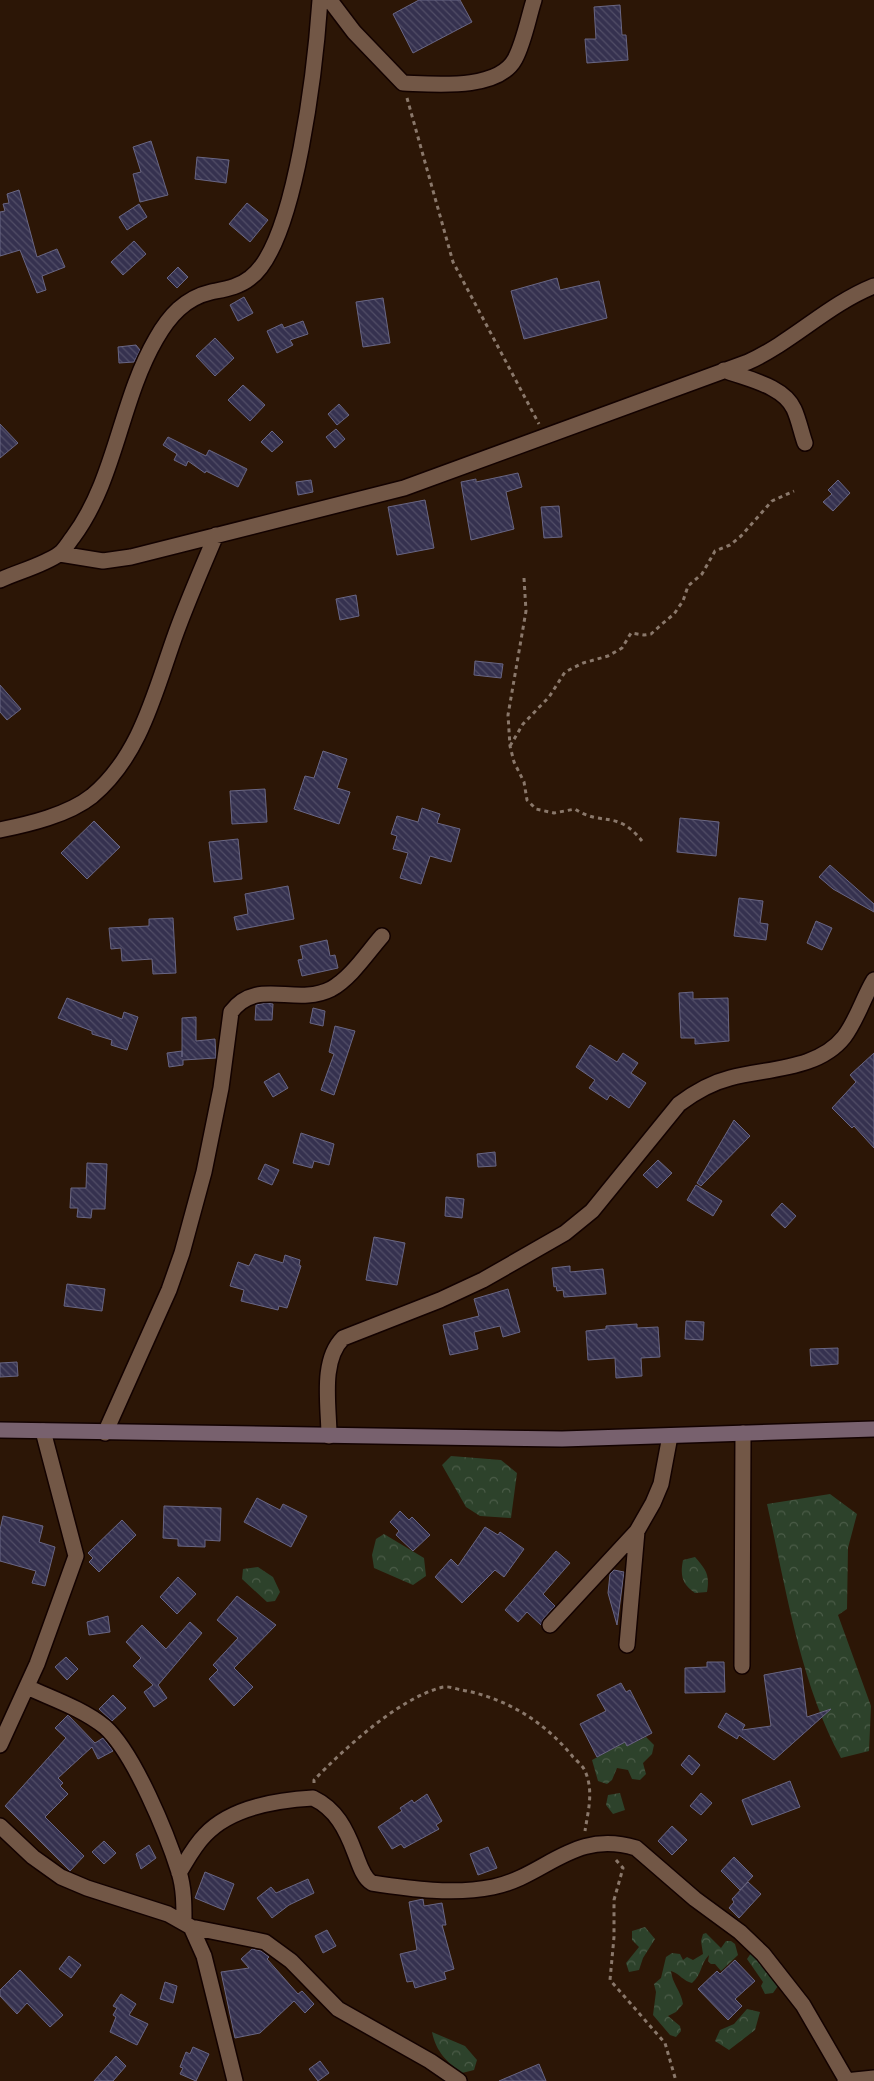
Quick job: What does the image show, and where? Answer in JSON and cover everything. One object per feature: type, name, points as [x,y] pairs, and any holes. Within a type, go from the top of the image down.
[{"type":"main road","points":[[0,1430],[562,1439],[874,1429]]},
{"type":"street","points":[[325,1],[403,83],[450,85],[484,80],[504,72],[515,60],[534,0]]},
{"type":"street","points":[[0,580],[60,554],[96,500],[138,375],[156,338],[180,306],[198,296],[236,286],[251,278],[265,262],[275,244],[299,164],[325,1]]},
{"type":"street","points":[[60,554],[94,560],[114,560],[404,488],[724,370],[773,350],[837,304],[874,286]]},
{"type":"street","points":[[724,370],[770,388],[787,398],[794,408],[805,443]]},
{"type":"street","points":[[0,830],[43,818],[79,804],[109,779],[125,760],[146,719],[184,613],[216,535]]},
{"type":"street","points":[[105,1432],[169,1290],[182,1253],[204,1172],[222,1088],[231,1012],[238,1003],[259,993],[302,997],[313,996],[333,988],[360,962],[382,936]]},
{"type":"street","points":[[329,1436],[328,1377],[333,1351],[343,1338],[440,1300],[483,1280],[565,1233],[592,1211],[679,1104],[712,1084],[730,1078],[799,1063],[827,1052],[843,1038],[850,1028],[874,980]]},
{"type":"street","points":[[0,1744],[27,1687],[76,1556],[43,1431]]},
{"type":"street","points":[[742,1666],[743,1433]]},
{"type":"street","points":[[550,1625],[637,1531],[653,1503],[661,1484],[670,1436]]},
{"type":"street","points":[[627,1645],[637,1531]]},
{"type":"street","points":[[27,1687],[89,1716],[114,1736],[146,1792],[179,1873],[187,1924],[204,1956],[235,2081]]},
{"type":"street","points":[[179,1873],[204,1835],[226,1819],[269,1804],[313,1798],[332,1810],[343,1824],[365,1876],[372,1883],[437,1891],[459,1891],[495,1887],[511,1882],[562,1854],[583,1847],[626,1845],[636,1848],[751,1943],[778,1971],[803,2005],[846,2081],[874,2078]]},
{"type":"street","points":[[0,1826],[33,1857],[61,1877],[187,1924],[265,1942],[291,1961],[338,2009],[430,2061],[458,2081]]},
{"type":"path","points":[[403,83],[453,262],[545,436]]},
{"type":"path","points":[[510,746],[523,724],[549,697],[565,672],[583,663],[608,656],[622,648],[631,633],[644,636],[651,634],[674,614],[683,601],[688,586],[702,574],[715,551],[730,545],[742,536],[772,501],[794,491]]},
{"type":"path","points":[[524,578],[526,610],[508,715],[510,746],[514,762],[524,782],[527,800],[536,809],[554,813],[574,809],[587,817],[619,821],[632,828],[642,841]]},
{"type":"path","points":[[313,1798],[314,1780],[336,1757],[368,1730],[402,1707],[422,1695],[445,1686],[484,1694],[524,1712],[560,1740],[585,1770],[591,1793],[583,1847]]},
{"type":"path","points":[[605,1846],[622,1868],[614,1900],[614,1937],[610,1980],[665,2043],[676,2081]]},
{"type":"green space","points":[[451,1456],[501,1460],[517,1473],[511,1518],[480,1516],[466,1507],[442,1465]]},
{"type":"green space","points":[[830,1494],[857,1514],[848,1548],[847,1609],[838,1615],[871,1706],[869,1751],[841,1758],[827,1729],[805,1667],[788,1602],[767,1504]]},
{"type":"green space","points":[[384,1534],[424,1558],[426,1576],[413,1585],[374,1568],[372,1555],[376,1539]]},
{"type":"green space","points":[[695,1557],[706,1573],[708,1581],[707,1592],[695,1593],[687,1586],[683,1579],[683,1560]]},
{"type":"green space","points":[[258,1567],[273,1577],[280,1592],[275,1601],[267,1602],[242,1579],[243,1569]]},
{"type":"green space","points":[[646,1737],[654,1745],[652,1754],[643,1763],[646,1774],[640,1780],[632,1779],[628,1770],[617,1768],[612,1780],[607,1784],[598,1781],[592,1760],[625,1742],[627,1746]]},
{"type":"green space","points":[[620,1793],[625,1810],[613,1814],[606,1805],[608,1795]]},
{"type":"green space","points":[[645,1927],[655,1939],[643,1958],[639,1970],[629,1972],[626,1963],[639,1947],[632,1940],[632,1931]]},
{"type":"green space","points":[[706,1933],[721,1948],[726,1941],[731,1941],[735,1944],[738,1955],[721,1971],[715,1964],[711,1964],[708,1961],[709,1955],[698,1977],[692,1983],[671,1971],[683,2004],[676,2012],[668,2016],[680,2026],[681,2031],[676,2037],[670,2035],[653,2015],[656,1992],[654,1984],[661,1978],[666,1957],[672,1953],[680,1954],[683,1960],[687,1957],[693,1960],[703,1954],[701,1941],[703,1934]]},
{"type":"green space","points":[[753,1950],[778,1981],[778,1986],[773,1993],[765,1994],[761,1986],[763,1982],[747,1959]]},
{"type":"green space","points":[[747,2009],[760,2012],[755,2030],[729,2050],[715,2041],[720,2030],[734,2024]]},
{"type":"green space","points":[[432,2032],[465,2046],[477,2060],[474,2070],[462,2073],[452,2065],[439,2051]]},
{"type":"building","points":[[419,0],[460,0],[472,22],[413,53],[393,14]]},
{"type":"building","points":[[620,5],[622,35],[626,35],[628,60],[587,63],[585,39],[596,39],[594,7]]},
{"type":"building","points":[[151,141],[168,195],[140,202],[133,174],[141,172],[133,147]]},
{"type":"building","points":[[197,157],[229,160],[226,183],[195,179]]},
{"type":"building","points":[[19,190],[37,257],[57,249],[65,267],[42,276],[46,290],[37,293],[20,250],[0,256],[0,212],[5,211],[3,204],[9,203],[7,194]]},
{"type":"building","points":[[247,203],[268,220],[250,242],[229,224]]},
{"type":"building","points":[[139,204],[147,217],[127,230],[119,217]]},
{"type":"building","points":[[134,241],[146,254],[123,275],[111,262]]},
{"type":"building","points":[[178,267],[188,277],[177,288],[167,278]]},
{"type":"building","points":[[557,278],[560,290],[599,281],[607,318],[524,339],[511,291]]},
{"type":"building","points":[[244,297],[253,313],[238,321],[230,305]]},
{"type":"building","points":[[383,298],[390,343],[363,347],[356,302]]},
{"type":"building","points":[[303,321],[308,334],[290,340],[293,345],[277,353],[267,331],[282,324],[284,328]]},
{"type":"building","points":[[215,338],[234,358],[215,376],[196,356]]},
{"type":"building","points":[[136,345],[140,350],[134,362],[119,363],[118,347]]},
{"type":"building","points":[[243,385],[265,405],[250,421],[228,400]]},
{"type":"building","points":[[339,404],[349,415],[337,425],[328,414]]},
{"type":"building","points":[[0,424],[18,443],[0,458]]},
{"type":"building","points":[[336,429],[345,439],[335,448],[326,437]]},
{"type":"building","points":[[272,431],[283,442],[272,452],[261,442]]},
{"type":"building","points":[[168,437],[206,456],[209,450],[247,469],[238,487],[206,471],[205,473],[188,461],[186,466],[174,460],[177,454],[163,445]]},
{"type":"building","points":[[518,473],[522,487],[506,492],[514,529],[471,540],[461,482],[476,479],[476,482]]},
{"type":"building","points":[[311,480],[313,492],[298,495],[296,482]]},
{"type":"building","points":[[838,480],[850,493],[833,511],[823,502],[832,494],[828,490]]},
{"type":"building","points":[[425,500],[434,548],[397,555],[388,507]]},
{"type":"building","points":[[559,506],[562,537],[544,538],[541,507]]},
{"type":"building","points":[[356,595],[359,616],[340,620],[336,599]]},
{"type":"building","points":[[475,661],[503,664],[501,678],[474,675]]},
{"type":"building","points":[[0,685],[21,709],[7,720],[0,712]]},
{"type":"building","points":[[323,751],[347,759],[337,788],[350,792],[339,824],[294,809],[305,776],[314,778]]},
{"type":"building","points":[[265,789],[267,822],[232,824],[230,791]]},
{"type":"building","points":[[422,808],[440,814],[437,823],[460,829],[451,862],[430,856],[421,884],[400,878],[408,853],[393,849],[397,836],[391,834],[397,816],[418,822]]},
{"type":"building","points":[[680,818],[719,822],[716,856],[677,852]]},
{"type":"building","points":[[94,821],[120,847],[87,879],[61,853]]},
{"type":"building","points":[[238,839],[242,879],[214,882],[209,842]]},
{"type":"building","points":[[830,865],[874,904],[874,912],[833,889],[819,877]]},
{"type":"building","points":[[288,886],[294,919],[237,930],[234,917],[248,914],[245,894]]},
{"type":"building","points":[[739,898],[763,901],[760,923],[768,924],[766,940],[734,936]]},
{"type":"building","points":[[173,918],[176,973],[153,974],[152,959],[122,961],[121,948],[111,949],[109,928],[149,926],[149,919]]},
{"type":"building","points":[[816,921],[832,928],[822,950],[807,943]]},
{"type":"building","points":[[327,940],[330,956],[335,955],[338,968],[302,976],[298,960],[303,959],[300,946]]},
{"type":"building","points":[[693,992],[693,999],[728,998],[729,1041],[695,1044],[695,1038],[681,1038],[679,993]]},
{"type":"building","points":[[67,998],[122,1019],[124,1012],[138,1017],[127,1050],[111,1045],[112,1040],[92,1034],[92,1031],[58,1018]]},
{"type":"building","points":[[273,1004],[272,1020],[255,1020],[256,1005]]},
{"type":"building","points":[[313,1008],[325,1011],[323,1026],[310,1023]]},
{"type":"building","points":[[196,1017],[196,1041],[215,1039],[216,1058],[183,1060],[183,1065],[169,1067],[167,1053],[182,1051],[182,1018]]},
{"type":"building","points":[[335,1026],[355,1031],[334,1095],[321,1090],[334,1054],[329,1052]]},
{"type":"building","points":[[590,1045],[617,1062],[623,1053],[638,1063],[631,1073],[646,1083],[629,1108],[610,1095],[607,1100],[589,1088],[595,1080],[576,1067]]},
{"type":"building","points":[[874,1053],[874,1148],[854,1126],[852,1128],[832,1108],[856,1082],[850,1075]]},
{"type":"building","points":[[279,1073],[288,1088],[273,1097],[264,1082]]},
{"type":"building","points":[[734,1120],[750,1136],[701,1186],[697,1183]]},
{"type":"building","points":[[301,1133],[334,1144],[329,1165],[314,1161],[312,1168],[293,1163]]},
{"type":"building","points":[[495,1152],[496,1166],[478,1167],[477,1154]]},
{"type":"building","points":[[658,1160],[672,1173],[657,1188],[643,1175]]},
{"type":"building","points":[[87,1163],[107,1164],[105,1209],[92,1209],[91,1218],[77,1217],[78,1208],[70,1208],[71,1188],[86,1188]]},
{"type":"building","points":[[265,1164],[279,1170],[272,1185],[258,1179]]},
{"type":"building","points":[[696,1185],[722,1201],[713,1216],[687,1200]]},
{"type":"building","points":[[446,1197],[464,1199],[462,1218],[445,1216]]},
{"type":"building","points":[[782,1203],[796,1216],[785,1228],[771,1215]]},
{"type":"building","points":[[374,1237],[405,1243],[397,1285],[366,1280]]},
{"type":"building","points":[[255,1254],[283,1263],[285,1255],[300,1260],[299,1265],[301,1266],[287,1308],[279,1306],[278,1310],[241,1301],[244,1290],[230,1286],[238,1262],[249,1266]]},
{"type":"building","points":[[570,1266],[570,1272],[603,1269],[606,1294],[564,1297],[563,1290],[557,1291],[556,1286],[554,1287],[552,1268]]},
{"type":"building","points":[[67,1284],[105,1289],[102,1311],[64,1306]]},
{"type":"building","points":[[508,1289],[520,1332],[503,1337],[500,1326],[474,1332],[478,1349],[450,1355],[443,1325],[479,1316],[474,1299]]},
{"type":"building","points":[[686,1321],[704,1322],[703,1340],[685,1339]]},
{"type":"building","points":[[637,1324],[637,1328],[658,1327],[660,1357],[641,1358],[642,1376],[616,1378],[615,1358],[588,1360],[586,1331],[606,1329],[606,1326]]},
{"type":"building","points":[[838,1348],[838,1364],[811,1366],[810,1349]]},
{"type":"building","points":[[17,1362],[18,1376],[0,1377],[0,1363]]},
{"type":"building","points":[[257,1498],[280,1510],[283,1504],[307,1516],[291,1547],[244,1522]]},
{"type":"building","points":[[164,1506],[221,1508],[220,1541],[205,1540],[205,1547],[178,1546],[178,1539],[163,1538]]},
{"type":"building","points":[[400,1511],[409,1520],[412,1517],[430,1535],[413,1551],[396,1535],[399,1531],[390,1522]]},
{"type":"building","points":[[3,1516],[43,1526],[39,1542],[55,1547],[45,1586],[32,1583],[36,1571],[0,1561],[0,1530]]},
{"type":"building","points":[[122,1520],[136,1535],[99,1572],[89,1562],[93,1558],[88,1553]]},
{"type":"building","points":[[485,1527],[498,1535],[500,1532],[524,1549],[504,1577],[495,1570],[462,1603],[435,1577],[451,1559],[458,1566]]},
{"type":"building","points":[[556,1551],[570,1563],[543,1594],[555,1606],[543,1619],[541,1625],[527,1612],[518,1622],[505,1610]]},
{"type":"building","points":[[614,1570],[624,1572],[617,1625],[608,1593],[610,1574]]},
{"type":"building","points":[[178,1577],[196,1594],[177,1614],[160,1597]]},
{"type":"building","points":[[237,1596],[276,1625],[234,1668],[253,1687],[234,1706],[209,1679],[218,1670],[213,1665],[238,1638],[217,1620]]},
{"type":"building","points":[[108,1616],[110,1632],[89,1635],[87,1622]]},
{"type":"building","points":[[190,1622],[202,1633],[158,1685],[167,1698],[154,1707],[144,1692],[153,1685],[133,1666],[141,1658],[126,1642],[142,1625],[166,1649]]},
{"type":"building","points":[[66,1657],[78,1669],[67,1680],[55,1667]]},
{"type":"building","points":[[707,1662],[724,1662],[725,1692],[685,1693],[685,1668],[707,1667]]},
{"type":"building","points":[[801,1668],[807,1717],[831,1709],[774,1760],[739,1735],[737,1739],[718,1727],[726,1713],[745,1725],[742,1730],[771,1726],[764,1675]]},
{"type":"building","points":[[621,1683],[626,1692],[630,1690],[652,1733],[627,1746],[625,1742],[597,1757],[580,1724],[606,1711],[597,1695]]},
{"type":"building","points":[[113,1695],[126,1708],[112,1721],[99,1709]]},
{"type":"building","points":[[68,1715],[95,1743],[103,1738],[113,1751],[98,1759],[92,1747],[58,1778],[63,1783],[60,1786],[68,1794],[45,1817],[84,1856],[70,1871],[5,1806],[66,1738],[55,1728]]},
{"type":"building","points":[[689,1755],[700,1765],[692,1775],[681,1765]]},
{"type":"building","points":[[790,1781],[800,1807],[752,1825],[742,1800]]},
{"type":"building","points":[[701,1793],[712,1803],[701,1815],[690,1806]]},
{"type":"building","points":[[427,1794],[442,1821],[436,1825],[439,1829],[404,1848],[401,1844],[392,1849],[378,1827],[402,1811],[400,1808],[412,1800],[414,1803]]},
{"type":"building","points":[[672,1826],[687,1840],[672,1855],[658,1841]]},
{"type":"building","points":[[104,1841],[116,1853],[104,1864],[92,1852]]},
{"type":"building","points":[[149,1845],[156,1858],[141,1869],[136,1854]]},
{"type":"building","points":[[488,1847],[497,1868],[478,1875],[470,1854]]},
{"type":"building","points":[[734,1857],[753,1876],[740,1890],[721,1871]]},
{"type":"building","points":[[205,1872],[234,1884],[224,1910],[195,1898]]},
{"type":"building","points":[[308,1879],[314,1893],[289,1905],[272,1918],[257,1898],[271,1887],[276,1893]]},
{"type":"building","points":[[748,1882],[761,1894],[739,1918],[729,1908],[734,1902],[732,1899]]},
{"type":"building","points":[[423,1899],[424,1906],[442,1903],[446,1925],[442,1925],[454,1969],[444,1972],[446,1979],[415,1988],[413,1981],[407,1982],[400,1954],[417,1950],[409,1902]]},
{"type":"building","points":[[327,1930],[336,1946],[323,1953],[315,1936]]},
{"type":"building","points":[[252,1949],[261,1951],[269,1957],[267,1959],[298,1994],[302,1991],[314,2004],[305,2013],[294,2001],[260,2033],[235,2038],[221,1972],[249,1968],[241,1959]]},
{"type":"building","points":[[69,1956],[81,1965],[71,1978],[59,1969]]},
{"type":"building","points":[[735,1960],[755,1981],[735,1999],[742,2006],[728,2020],[698,1989],[717,1971],[720,1974]]},
{"type":"building","points":[[20,1970],[63,2015],[50,2027],[27,2003],[17,2014],[0,1996],[0,1990]]},
{"type":"building","points":[[165,1982],[177,1986],[173,2003],[160,1999]]},
{"type":"building","points":[[121,1994],[136,2004],[129,2015],[148,2024],[137,2045],[110,2032],[116,2017],[113,2015],[117,2008],[113,2006]]},
{"type":"building","points":[[193,2047],[209,2054],[196,2081],[180,2074],[183,2068],[180,2067],[186,2052],[190,2054]]},
{"type":"building","points":[[116,2056],[126,2066],[113,2081],[94,2081]]},
{"type":"building","points":[[320,2061],[329,2073],[318,2081],[309,2069]]},
{"type":"building","points":[[539,2064],[546,2081],[499,2081]]}]
